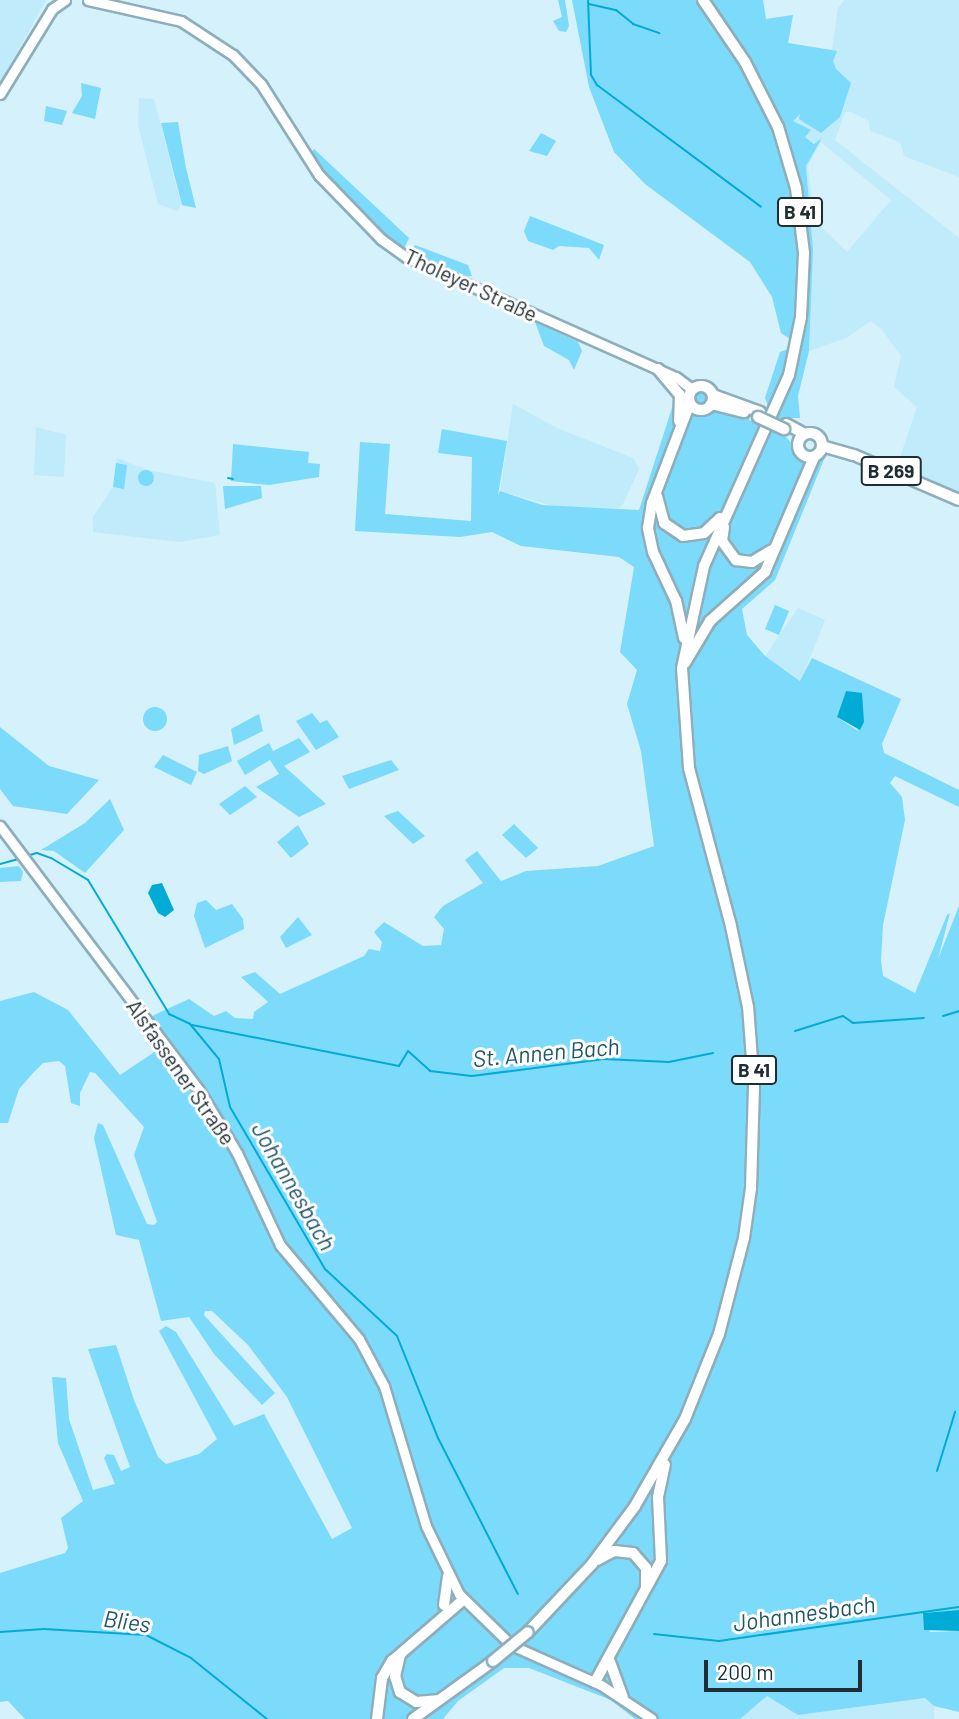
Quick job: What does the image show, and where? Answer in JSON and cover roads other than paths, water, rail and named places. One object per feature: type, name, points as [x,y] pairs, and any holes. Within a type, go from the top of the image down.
[{"type":"highway","name":"B 41","points":[[413,1719],[528,1632],[592,1564],[670,1449],[705,1374],[733,1283],[751,1188],[754,1137],[752,1045],[741,968],[698,809],[684,737],[682,668],[704,566],[789,375],[801,317],[804,253],[796,188],[778,127],[745,62],[703,0]]},
{"type":"highway","points":[[659,369],[680,395],[678,432]]},
{"type":"highway","points":[[685,645],[676,601],[650,540],[649,516],[678,432],[693,406]]},
{"type":"highway","points":[[682,668],[710,621],[765,572],[809,456]]},
{"type":"highway","points":[[657,492],[664,523],[683,536],[704,533],[728,510]]},
{"type":"highway","points":[[728,510],[722,541],[731,556],[752,562],[774,548]]},
{"type":"highway","points":[[598,1683],[661,1561],[659,1485],[670,1449]]},
{"type":"highway","points":[[592,1564],[614,1551],[633,1553],[646,1568],[645,1591]]},
{"type":"highway","points":[[443,1610],[448,1576]]},
{"type":"highway","points":[[377,1719],[382,1678],[400,1654],[443,1610],[461,1597]]},
{"type":"highway","points":[[400,1654],[395,1676],[400,1692],[416,1702],[443,1698]]},
{"type":"highway","points":[[611,1659],[623,1697]]},
{"type":"main road","points":[[0,94],[52,9],[65,0]]},
{"type":"main road","name":"Tholeyer Straße","points":[[88,0],[181,21],[233,55],[261,83],[318,175],[381,239],[406,257],[659,369],[692,389]]},
{"type":"main road","name":"B 269","points":[[692,389],[702,385],[712,400],[785,426],[802,439],[817,436],[822,446],[854,454],[959,500]]},
{"type":"main road","points":[[692,389],[693,406],[712,400]]},
{"type":"main road","points":[[802,439],[809,456],[822,446]]},
{"type":"main road","name":"Alsfassener Straße","points":[[0,826],[209,1105],[237,1153],[280,1245],[359,1339],[388,1396],[426,1526],[448,1576],[461,1597],[511,1644],[598,1683],[623,1697],[652,1719]]},
{"type":"waterway","points":[[588,0],[591,75],[597,85],[761,207]]},
{"type":"waterway","points":[[589,4],[616,10],[633,24],[659,33]]},
{"type":"waterway","points":[[228,478],[233,479]]},
{"type":"waterway","name":"Johannesbach","points":[[27,856],[37,853],[51,858],[88,880],[169,1014],[190,1024],[219,1059],[230,1107],[325,1269],[397,1336],[438,1438],[518,1594]]},
{"type":"waterway","name":"Johannesbach","points":[[0,864],[19,859]]},
{"type":"waterway","name":"St. Annen Bach","points":[[943,1016],[959,1011]]},
{"type":"waterway","name":"St. Annen Bach","points":[[795,1031],[843,1016],[853,1023],[924,1018]]},
{"type":"waterway","name":"St. Annen Bach","points":[[192,1025],[399,1066],[408,1051],[430,1071],[472,1076],[604,1059],[669,1062],[713,1053]]},
{"type":"waterway","points":[[937,1471],[955,1412]]},
{"type":"waterway","name":"Johannesbach","points":[[654,1634],[719,1641],[959,1607]]},
{"type":"waterway","name":"Blies","points":[[0,1632],[44,1629],[146,1635],[191,1658],[267,1719]]}]
